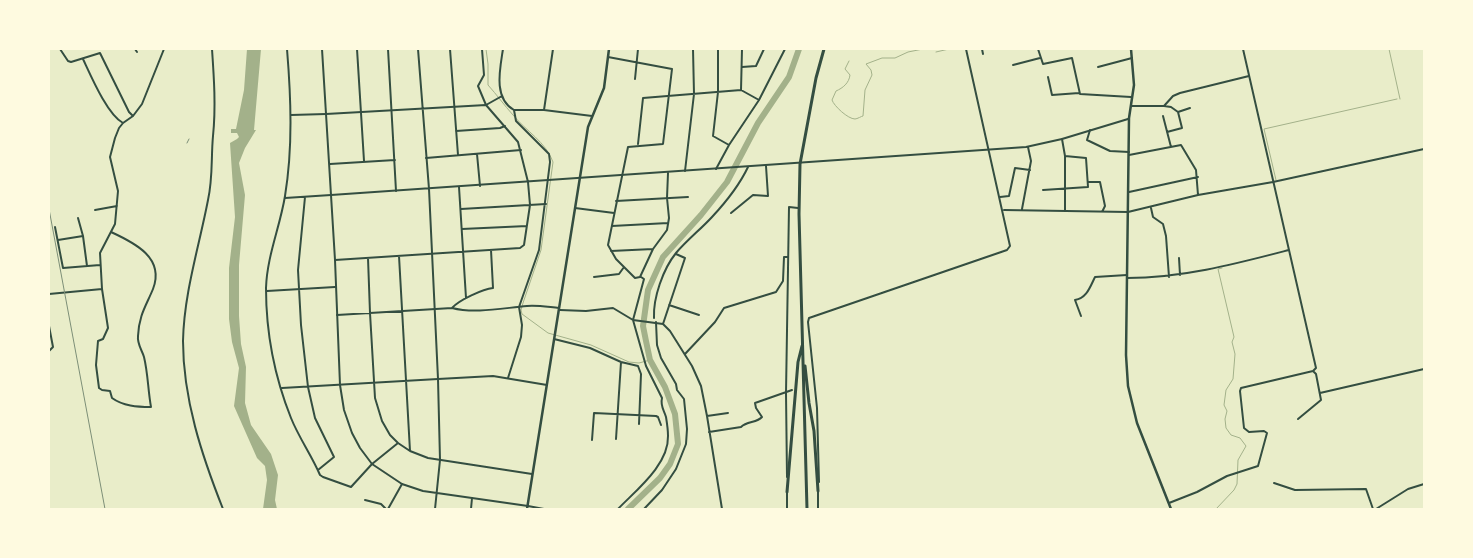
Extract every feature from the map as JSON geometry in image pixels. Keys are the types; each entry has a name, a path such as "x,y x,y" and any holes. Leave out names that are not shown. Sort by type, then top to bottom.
{"highway":[{"path":"807,509 799,208 800,164 816,78 824,49"},
{"path":"803,341 809,403 814,430 818,491"},
{"path":"787,492 798,362 803,341"}],"main road":[{"path":"528,508 579,178 592,116 604,88 609,49"},
{"path":"1131,49 1134,85 1129,118 1126,355 1128,386 1140,430 1171,509"}],"street":[{"path":"60,49 68,61 71,62 100,53 129,112 133,116"},
{"path":"111,232 147,253 156,270 153,289 143,308 138,338 144,357 151,406 138,407 120,404 112,398 110,391 100,388 96,365 98,341 103,338 108,328 102,289 100,254 111,232 115,224 118,191 110,157 114,138 123,123 133,116 142,104 164,49"},
{"path":"212,49 214,88 211,184 190,280 184,314 183,341 187,395 203,453 223,509"},
{"path":"287,49 291,116 285,198 268,262 266,291 274,357 282,388 291,417 304,446 323,477 351,487 372,464 398,443"},
{"path":"322,49 335,260 340,385 344,410 352,433 372,464 402,484 423,491 544,509"},
{"path":"357,49 364,161"},
{"path":"388,49 396,191"},
{"path":"418,49 432,254 438,380 440,460 435,509"},
{"path":"450,49 458,155"},
{"path":"335,260 520,248 524,245 530,205 528,182 518,142 486,106 478,86 484,75 482,49"},
{"path":"503,49 499,73 502,96 511,109 544,110 592,116"},
{"path":"544,110 553,49"},
{"path":"635,79 638,49"},
{"path":"685,171 694,94 693,49"},
{"path":"718,49 718,92 714,136 729,145"},
{"path":"741,90 742,49"},
{"path":"742,67 756,66 764,49"},
{"path":"716,169 758,100 785,49"},
{"path":"818,509 818,424 808,322 810,318 1007,250 1010,246 966,49"},
{"path":"982,49 983,54"},
{"path":"1038,49 1044,64 1072,58 1080,93"},
{"path":"1169,503 1197,492 1227,476 1258,466 1267,434 1264,431 1248,432 1244,428 1241,388 1313,371 1316,368 1243,49"},
{"path":"608,57 672,68 663,144 628,147 608,245 624,268 635,278 640,276 654,249 667,230 669,218 668,172"},
{"path":"1013,65 1040,58"},
{"path":"1098,67 1132,58"},
{"path":"83,59 115,118 123,123"},
{"path":"1164,106 1172,96 1249,76"},
{"path":"1048,77 1052,95 1080,93 1132,97"},
{"path":"638,145 643,98 741,90 758,100"},
{"path":"291,116 455,106 486,106 502,96"},
{"path":"1132,106 1164,106 1178,112 1182,128 1167,132"},
{"path":"1178,112 1190,108"},
{"path":"508,378 522,326 520,307 539,250 550,162 549,154 516,121 514,110"},
{"path":"1163,116 1171,147"},
{"path":"285,198 1028,147 1062,139 1129,118"},
{"path":"456,131 505,126"},
{"path":"1090,130 1087,140 1110,151 1129,154 1181,145 1196,170 1198,195"},
{"path":"1062,139 1065,156 1065,211"},
{"path":"1022,209 1031,161 1028,147"},
{"path":"1003,211 1022,209 1128,212 1198,195 1274,182 1424,149"},
{"path":"426,158 521,150"},
{"path":"477,154 480,186"},
{"path":"1043,190 1088,187 1086,158 1065,156"},
{"path":"329,164 394,160"},
{"path":"730,213 753,195 768,196 766,166"},
{"path":"654,318 655,301 675,254 732,195 747,167"},
{"path":"1000,197 1009,196 1015,168 1030,170"},
{"path":"1128,192 1198,177"},
{"path":"1088,182 1100,182 1104,206 1102,212"},
{"path":"459,187 466,298"},
{"path":"305,196 298,270 300,325 308,386 315,418 334,457 318,470"},
{"path":"616,202 688,197"},
{"path":"460,209 546,204"},
{"path":"95,210 116,206"},
{"path":"788,509 786,393 789,207 799,208"},
{"path":"1150,207 1153,217 1163,224 1166,236 1169,277"},
{"path":"575,208 614,213"},
{"path":"78,218 87,266"},
{"path":"612,226 668,223"},
{"path":"462,229 527,226"},
{"path":"56,227 63,268 100,265"},
{"path":"58,240 82,236"},
{"path":"611,251 654,249"},
{"path":"452,308 456,303 481,290 493,288 491,250"},
{"path":"1081,316 1075,300 1083,298 1095,277 1169,277 1227,266 1289,250"},
{"path":"663,324 685,258 675,254"},
{"path":"399,256 410,451"},
{"path":"685,354 715,322 724,308 776,292 783,281 784,257 789,257"},
{"path":"368,258 375,398 382,421 390,435 398,443 420,455 440,460 533,474"},
{"path":"1179,258 1180,275"},
{"path":"594,277 619,274 624,268"},
{"path":"618,509 646,483 667,447 668,438 666,415 661,403 662,398 646,366 633,320 644,279 640,276"},
{"path":"266,291 335,287"},
{"path":"49,294 102,289"},
{"path":"669,305 699,315"},
{"path":"337,315 452,308 462,311 525,306 586,311 613,308 633,320 663,324 670,331 685,354 701,386 722,509"},
{"path":"644,509 669,481 676,469 686,444 688,429 684,399 677,390 676,384 661,358 654,322"},
{"path":"49,326 53,347 49,351"},
{"path":"554,339 590,348 621,362 638,366 642,374 639,424"},
{"path":"616,439 621,362"},
{"path":"1320,393 1424,369"},
{"path":"1298,419 1321,400 1316,374 1313,371"},
{"path":"282,388 493,376 547,385"},
{"path":"811,384 815,383"},
{"path":"709,432 741,427 744,424 760,420 762,417 755,403 792,390"},
{"path":"592,440 594,413 656,416 661,425"},
{"path":"707,416 728,413"},
{"path":"1274,483 1294,490 1366,489 1375,509 1408,489 1424,484"},
{"path":"366,500 381,504 387,509 402,484"},
{"path":"471,509 472,498"}],"shaded area":[{"path":"247,49 261,49 254,130 256,130 245,148 239,163 245,195 239,265 239,316 241,344 246,367 245,403 251,425 271,454 278,475 275,500 277,509 263,509 267,480 265,466 257,458 234,406 239,368 232,342 229,319 229,268 235,217 230,143 239,137 237,133 231,133 231,129 236,129 244,90"}],"waterway":[{"path":"486,49 488,85 518,121 546,148 553,162 541,250 523,303 522,314 548,333 591,345 629,362 639,363 650,360"},
{"path":"628,509 660,478 670,464 678,444 675,414 665,387 650,360 643,326 648,290 663,257 701,215 727,182 758,123 789,77 799,49"},
{"path":"849,61 845,69 850,75 847,83 836,91 832,100 835,106 842,112 855,119 863,116 865,90 872,75 871,70 866,64 882,58 895,58 908,52 923,49"},
{"path":"936,52 949,49"},
{"path":"1389,49 1400,99"},
{"path":"1276,180 1264,129 1397,99"},
{"path":"1216,509 1234,490 1237,484 1238,460 1246,446 1240,438 1231,435 1226,428 1225,419 1227,411 1224,405 1226,390 1233,379 1235,354 1232,342 1234,337 1218,269 1222,268"}],"railway":[{"path":"187,143 189,139"},
{"path":"49,209 105,509"}]}
